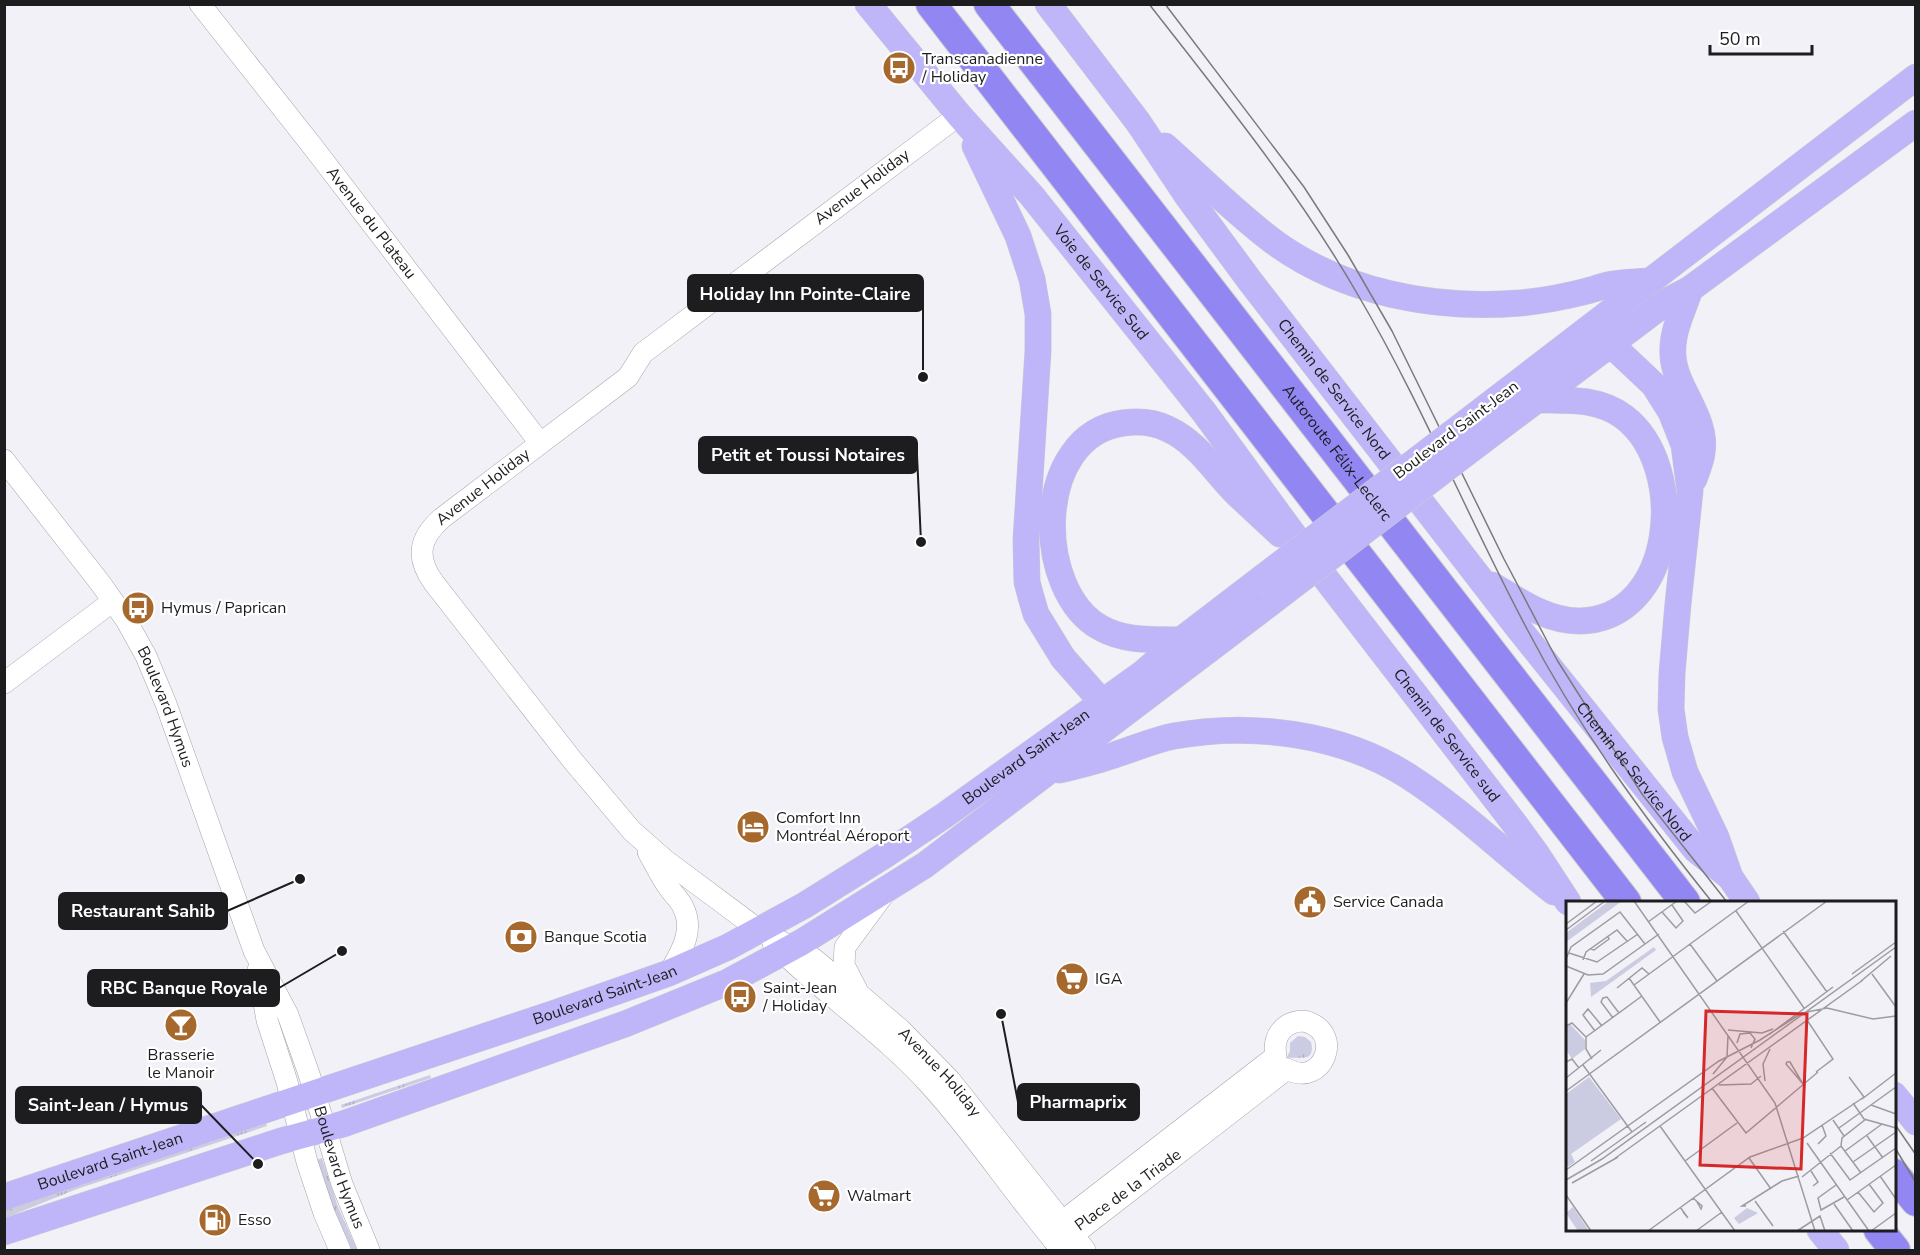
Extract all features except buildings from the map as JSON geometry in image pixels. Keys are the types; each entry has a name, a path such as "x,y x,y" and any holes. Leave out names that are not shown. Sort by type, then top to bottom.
{"highway":[{"path":"931,4 1624,901"},
{"name":"Autoroute Félix-Leclerc","path":"989,4 1683,901"},
{"path":"1896,1176 1916,1201"},
{"path":"1880,1231 1895,1251"}],"main road":[{"name":"Voie de Service Sud","path":"868,4 959,116 1032,196 1254,478 1320,571"},
{"name":"Chemin de Service Nord","path":"1048,4 1138,122 1188,197 1250,280 1479,577 1696,850 1730,877 1747,901"},
{"name":"Boulevard Saint-Jean","path":"4,1232 313,1132 544,1054 649,1015 728,982 787,950 889,889 961,839 1129,711 1261,594 1458,444 1585,332 1916,77"},
{"path":"959,116 1010,216 1036,297 1038,351 1026,540 1027,582 1031,597 1036,614 1052,643 1073,671 1102,702 1129,711"},
{"path":"1138,122 1274,241 1315,266 1382,292 1450,304 1483,305 1542,300 1612,284 1650,281"},
{"name":"Boulevard Saint-Jean","path":"1458,444 1537,400 1669,300 1690,289 1916,123"},
{"path":"1690,289 1677,325 1672,348 1677,378 1693,410 1702,442 1702,452 1690,491 1678,604 1671,709 1677,746 1685,772 1716,837 1730,877"},
{"path":"1585,332 1608,345 1644,374 1663,398 1684,445 1690,491"},
{"path":"1479,577 1527,606 1550,616 1578,621 1606,616 1632,601 1642,590 1657,561 1663,531 1663,502 1657,468 1643,438 1625,418 1602,405 1582,400 1537,400"},
{"path":"1181,640 1132,639 1103,629 1087,618 1067,588 1054,547 1052,522 1055,496 1067,462 1079,445 1096,432 1116,424 1140,422 1160,425 1179,435 1200,453 1236,493 1320,571"},
{"name":"Chemin de Service sud","path":"1320,571 1494,796 1538,856 1567,901"},
{"name":"Boulevard Saint-Jean","path":"4,1197 304,1098 669,973 715,953 759,930 885,855 1045,744 1156,663 1181,640 1261,594"},
{"path":"1046,774 1116,755 1155,741 1191,734 1250,731 1288,734 1326,741 1362,752 1408,776 1566,901"},
{"path":"1896,1097 1916,1122"},
{"path":"1821,1231 1836,1251"}],"street":[{"name":"Avenue du Plateau","path":"200,4 540,443"},
{"name":"Avenue Holiday","path":"959,116 643,353 628,377 434,525 423,543 422,560 434,583 573,761 641,841 787,950 929,1084 1063,1237 1085,1251"},
{"name":"Boulevard Hymus","path":"4,460 113,601 130,627 154,673 254,951 267,1020 304,1098 313,1132 369,1251"},
{"path":"4,683 113,601"},
{"path":"641,841 682,905 686,916 685,943 669,973"},
{"path":"859,994 846,970 845,947 889,889"},
{"name":"Avenue Holiday","path":"787,950 814,959 859,994 915,1044 950,1080 1063,1237"},
{"name":"Place de la Triade","path":"1063,1237 1082,1227 1282,1063"},
{"name":"Boulevard Hymus","path":"313,1132 316,1190 340,1251"}],"green space":[{"path":"1298,1036 1305,1037 1311,1042 1312,1049 1309,1056 1287,1058 1201,1126 1199,1125 1287,1057 1290,1043"},
{"path":"430,1075 431,1078 342,1108 341,1105"},
{"path":"266,1123 267,1126 77,1189 5,1218 4,1210"},
{"path":"322,1158 338,1207 357,1250 352,1250 333,1208 317,1160"}],"tram line":[{"path":"1149,4 1259,146 1335,257 1403,377 1505,587 1568,701 1613,770 1711,901"},
{"path":"1165,4 1304,187 1348,255 1392,331 1504,559 1557,660 1642,794 1726,901"},
{"path":"1896,1126 1916,1155"},
{"path":"1896,1149 1916,1183"}],"place":[{"name":"Transcanadienne / Holiday","path":"899,68"},
{"name":"Holiday Inn Pointe-Claire","path":"923,377"},
{"name":"Petit et Toussi Notaires","path":"921,542"},
{"name":"Hymus / Paprican","path":"138,608"},
{"name":"Comfort Inn Montréal Aéroport","path":"753,827"},
{"name":"Restaurant Sahib","path":"300,879"},
{"name":"Service Canada","path":"1310,902"},
{"name":"Banque Scotia","path":"521,937"},
{"name":"RBC Banque Royale","path":"342,951"},
{"name":"IGA","path":"1072,979"},
{"name":"Saint-Jean / Holiday","path":"740,997"},
{"name":"Pharmaprix","path":"1001,1014"},
{"name":"Brasserie le Manoir","path":"181,1025"},
{"name":"Saint-Jean / Hymus","path":"258,1164"},
{"name":"Walmart","path":"824,1196"},
{"name":"Esso","path":"215,1220"}]}
